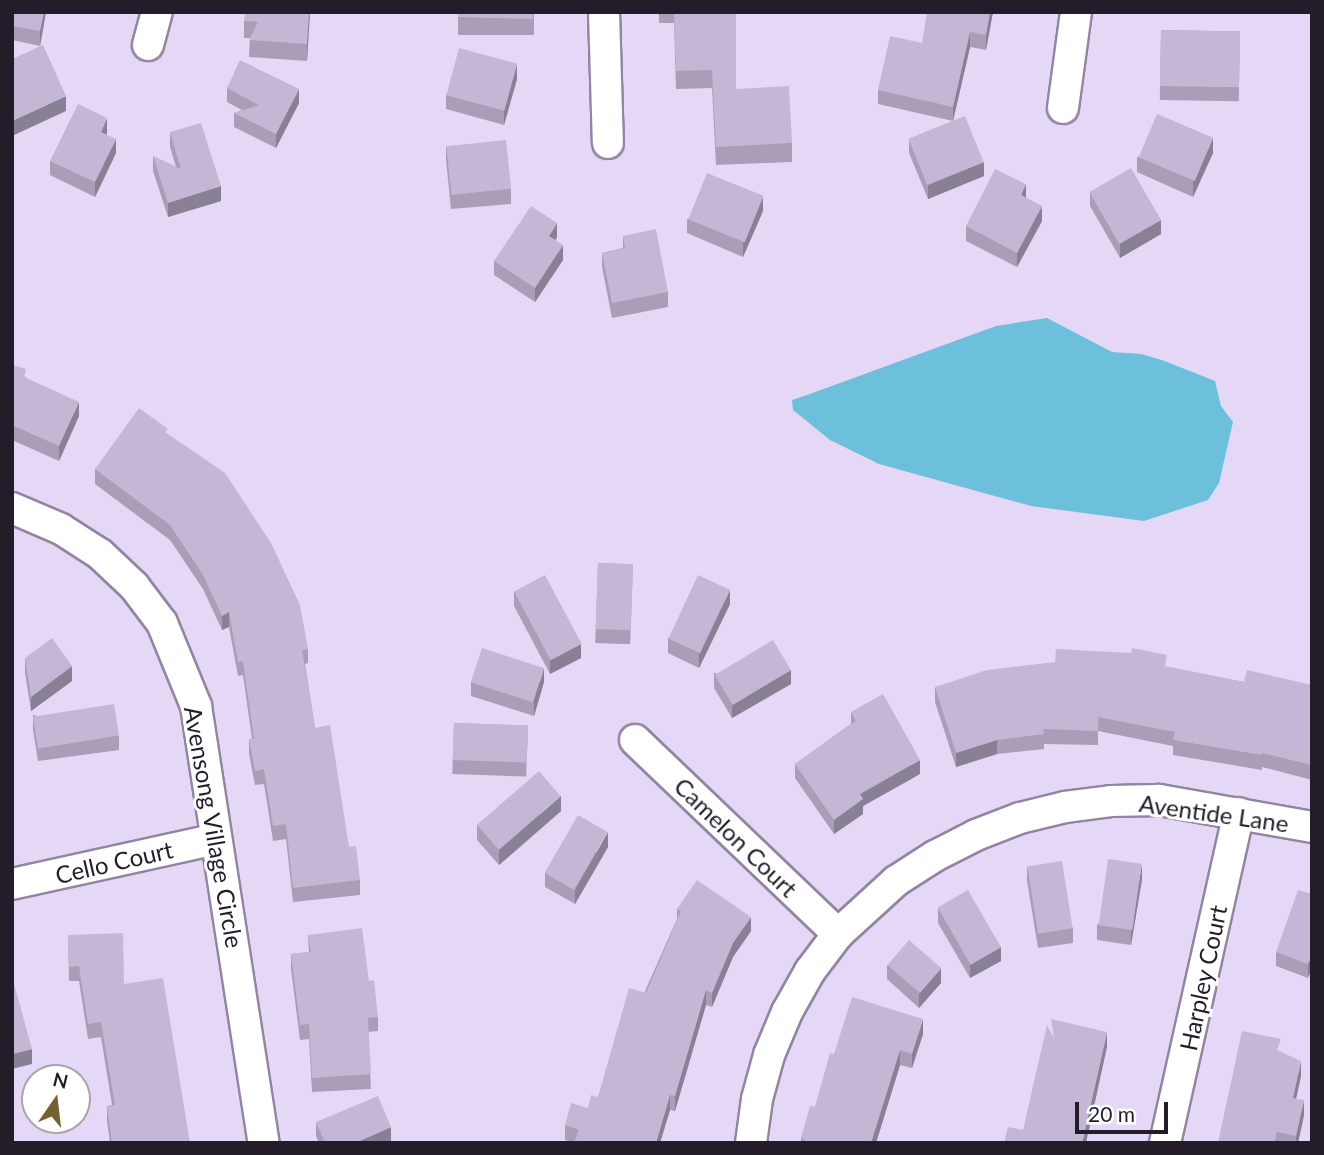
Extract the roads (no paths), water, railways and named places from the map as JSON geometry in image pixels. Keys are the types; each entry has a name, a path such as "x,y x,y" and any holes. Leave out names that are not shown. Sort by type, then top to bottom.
{"street":[{"path":"148,46 157,12"},
{"path":"604,12 608,143"},
{"path":"1063,108 1076,12"},
{"name":"Avensong Village Circle","path":"12,508 61,529 100,554 134,586 162,623 196,706 264,1143"},
{"name":"Camelon Court","path":"635,740 838,934"},
{"name":"Aventide Lane","path":"751,1143 766,1066 787,1012 810,971 838,934 896,881 935,856 976,835 1020,818 1065,807 1123,801 1159,800 1312,827"},
{"name":"Harpley Court","path":"1165,1143 1239,813"},
{"name":"Cello Court","path":"12,884 216,839"}],"water":[{"path":"1047,318 1112,352 1141,354 1215,381 1221,406 1233,422 1219,483 1208,500 1144,521 1031,506 879,464 830,440 793,410 792,400 996,326"}]}
